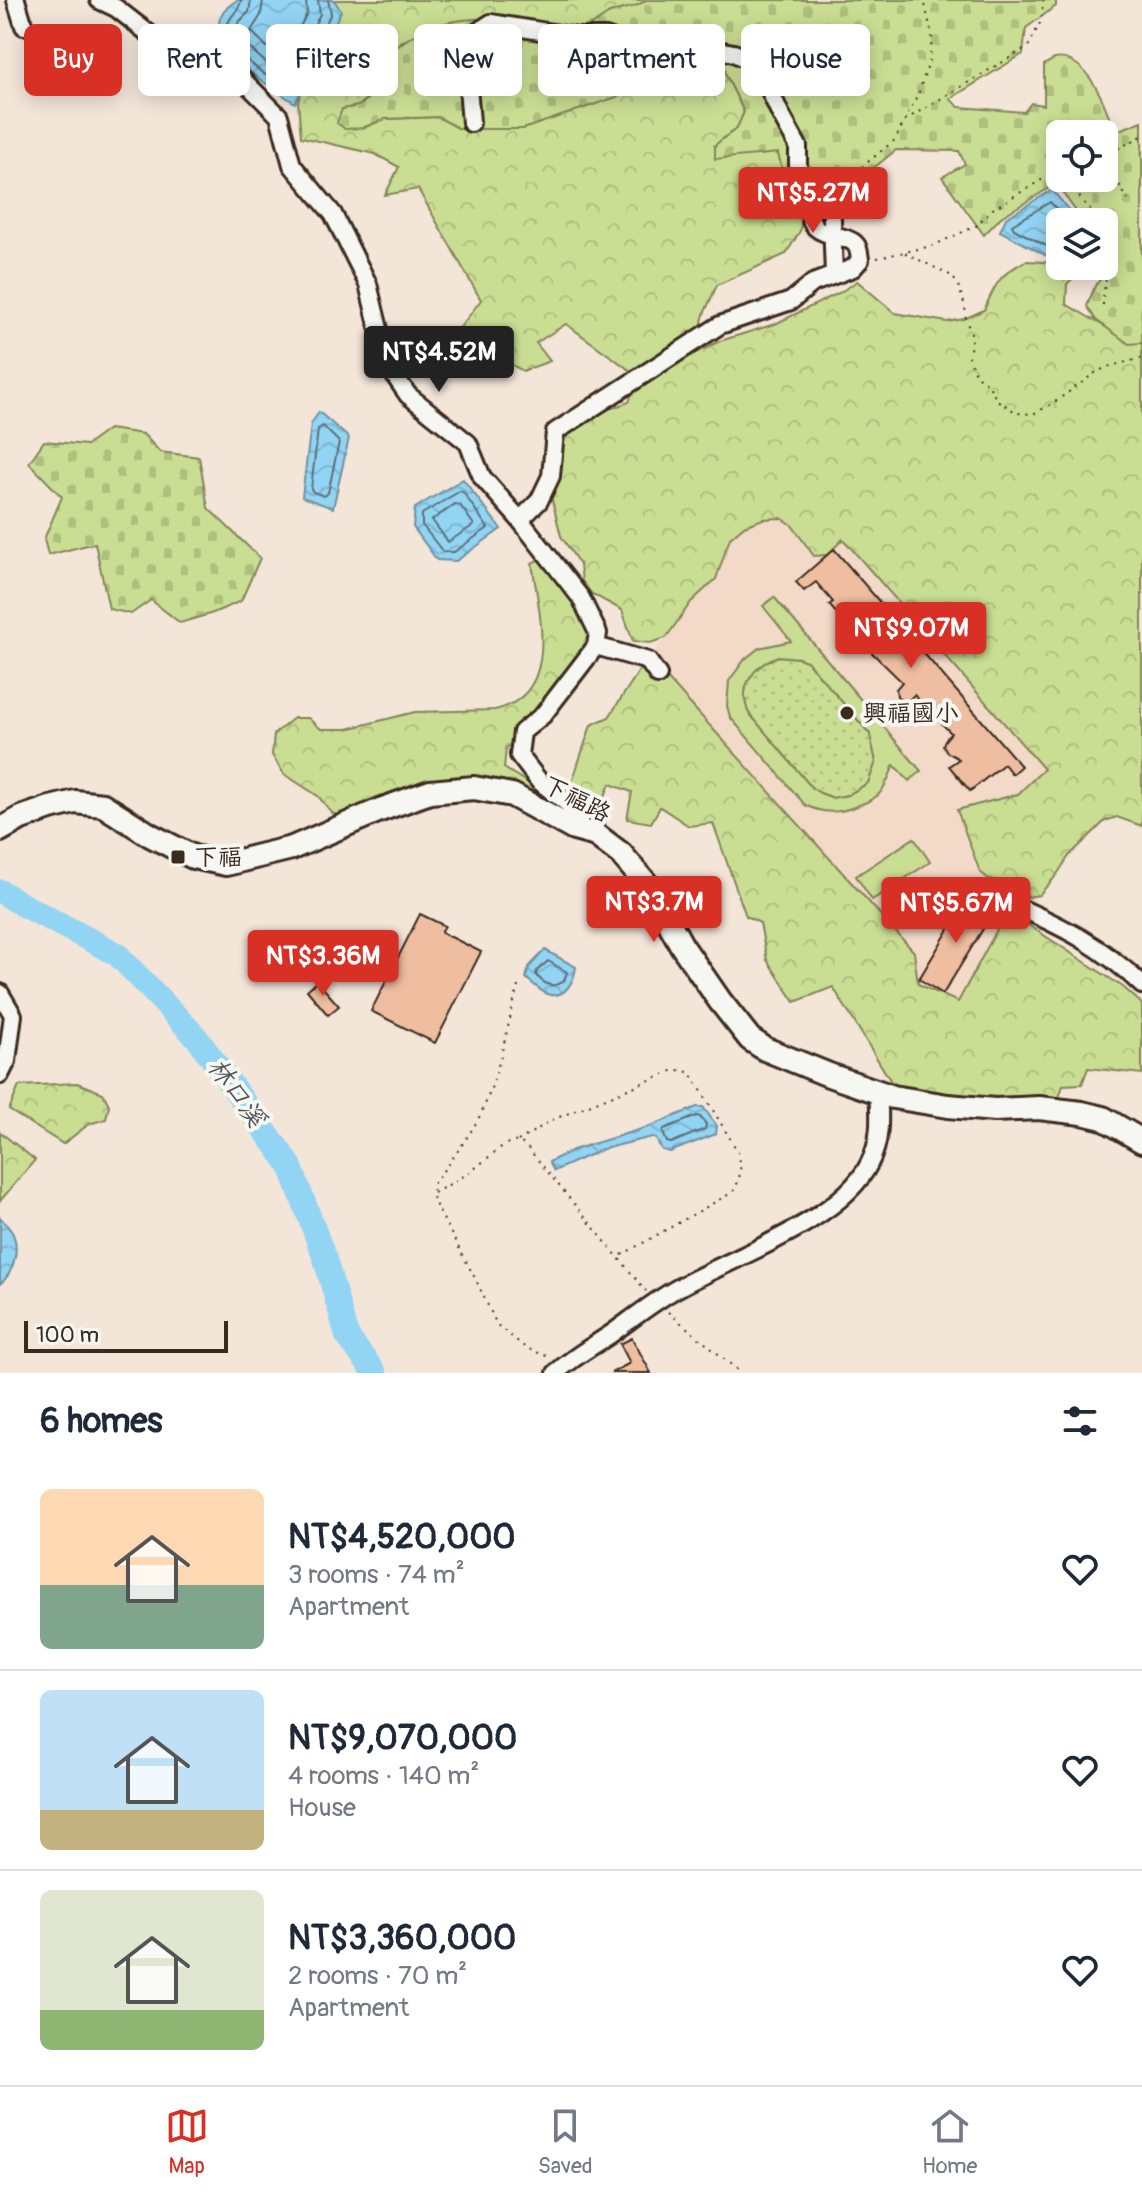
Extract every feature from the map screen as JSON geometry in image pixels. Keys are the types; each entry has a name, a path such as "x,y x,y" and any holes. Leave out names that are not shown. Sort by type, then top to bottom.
{"main road":[{"name":"下福路","path":"0,830 21,818 50,808 75,802 103,805 150,835 193,857 226,864 292,848 430,792 474,788 512,795 574,829 596,835 636,870 650,888 697,970 750,1039 765,1049 878,1093 948,1106 995,1110 1039,1108 1082,1113 1103,1118 1142,1141"}],"street":[{"path":"16,0 24,26"},
{"path":"99,0 116,8 189,60 214,51 279,116 292,165 333,214 368,284 388,366 408,395 468,443 482,477 581,598 598,633 596,646 543,715 522,732 519,755 539,781 582,815 574,829"},
{"path":"471,123 466,62 479,31 491,23 578,37 606,37 651,54 690,45 734,53 758,65 798,146 798,175 811,203 809,213 812,222 825,234 852,241 858,248 860,260 853,268 813,283 791,301 720,325 555,432 551,476 539,501 520,520"},
{"path":"811,203 831,192 834,275"},
{"path":"596,646 648,661 658,675"},
{"path":"1011,904 1061,926 1139,975"},
{"path":"0,993 13,1015 7,1061 0,1075"},
{"path":"559,1370 674,1290 789,1232 853,1187 868,1166 877,1145 880,1115 878,1093"}],"path":[{"path":"831,192 895,140 919,92 930,59 932,35 924,0"},
{"path":"904,121 1028,47 1041,21 1044,0"},
{"path":"1118,149 1142,136"},
{"path":"860,260 885,258 932,246 976,226 991,210 1046,178"},
{"path":"1118,182 1128,200"},
{"path":"1075,192 1089,208"},
{"path":"905,253 952,276 958,285 972,336 969,356 975,375 988,384 997,400 1017,413 1033,414 1095,373 1142,358"},
{"path":"1103,305 1106,280"},
{"path":"518,986 484,1108 432,1185 434,1202 497,1325 526,1348 554,1359 559,1370"},
{"path":"433,1194 469,1173 505,1144 518,1141 552,1120 672,1071 684,1070 692,1075 738,1152 740,1179 733,1192 618,1257"},
{"path":"518,1141 527,1147 656,1303 741,1373"}],"shaded area":[{"name":"興福國小","path":"781,518 791,524 814,556 843,539 1044,769 1096,793 1011,904 958,1002 917,984 914,952 648,657 666,638 691,602 716,579 730,538 744,526 763,519"}],"green space":[{"path":"330,0 646,0 638,7 610,13 595,24 538,24 538,28 522,29 522,24 414,24 414,40 398,44 398,24 322,24"},
{"path":"646,0 1056,0 1056,6 1026,28 1023,54 950,99 959,107 1024,112 1031,103 1044,105 1044,65 1055,59 1066,59 1086,73 1109,120 1046,120 1046,190 1001,217 984,235 942,177 965,164 959,151 896,150 840,195 829,186 817,192 805,184 803,172 783,173 778,153 715,159 715,145 737,128 744,112 726,75 725,24 593,24 608,14"},
{"path":"479,19 545,24 538,24 538,96 619,96 523,129 460,129 438,117 385,119 362,128 345,129 337,123 342,109 360,105 369,96 398,96 398,47 414,36 414,96 522,96 522,24 443,24"},
{"path":"725,70 744,112 737,128 715,145 778,153 783,173 779,197 803,211 800,231 786,254 717,285 699,334 631,371 566,324 536,343 550,361 523,371 495,356 465,364 455,356 455,334 481,300 418,189 385,195 399,167 375,154 301,137 300,96 368,96 360,105 363,128 385,119 438,117 460,129 549,96 725,96"},
{"path":"1142,121 1142,343 1129,344 1096,320 1087,306 1100,280 1118,280 1118,208 1074,208 1062,192 1118,192 1118,131"},
{"path":"1026,261 1046,262 1046,280 1071,280 1067,284 1066,304 1123,337 1142,342 1142,826 1117,817 1105,821 1069,856 1039,895 1028,897 1023,886 989,879 980,872 957,810 1018,794 1044,769 843,539 827,555 814,556 791,524 781,518 763,519 744,526 730,538 716,579 691,602 666,638 650,643 633,641 622,610 592,594 582,581 580,565 561,536 552,500 554,449 562,433 576,421 629,402 635,386 689,356 720,341 775,324 857,281 895,313 947,322 964,319 984,310 999,281"},
{"path":"109,429 143,434 160,452 199,457 208,508 260,558 241,601 180,623 151,600 131,614 109,609 95,543 48,555 44,539 62,497 29,463 44,441 87,445"},
{"path":"547,555 599,628 544,719 506,748 504,768 552,798 550,808 502,787 347,819 332,813 318,796 284,774 272,755 274,734 294,718 308,718 321,729 347,729 415,712 495,710 516,701 530,687 538,670 541,627 532,563"},
{"path":"774,597 921,771 909,781 894,765 879,794 847,809 834,812 805,805 730,717 727,706 729,681 745,659 759,648 791,641 763,606","holes":["778,656 807,661 870,734 876,762 868,783 848,795 833,798 812,788 748,712 745,694 755,671"]},
{"path":"778,656 807,661 870,734 876,762 868,783 848,795 833,798 820,793 812,788 748,712 745,694 750,678 761,665"},
{"path":"648,657 914,952 918,984 958,1002 1007,911 1123,987 1140,1002 1142,1074 1088,1068 1082,1084 1063,1085 1054,1114 898,1093 833,987 795,1002 767,960 760,923 746,916 713,823 689,826 660,807 651,823 627,819 632,792 610,784 604,798 592,805 568,794 591,725 609,717"},
{"path":"914,838 930,862 872,900 856,876"},
{"path":"77,1083 103,1093 109,1105 106,1119 89,1124 63,1144 9,1110 19,1086"},
{"path":"0,1132 35,1160 0,1201"}],"water":[{"path":"237,0 334,0 341,11 334,24 266,24 266,84 250,72 250,24 219,24 227,7"},
{"path":"284,96 298,96 295,103"},
{"path":"1049,192 1054,192 1067,208 1046,208 1046,256 1000,231 1006,218"},
{"path":"319,412 349,438 333,508 302,497 311,424"},
{"path":"463,479 501,529 456,561 437,560 413,527 415,508"},
{"path":"545,950 576,967 571,983 559,994 547,994 526,978 529,967"},
{"path":"703,1107 717,1126 716,1134 670,1152 662,1150 652,1137 603,1149 554,1171 549,1162 573,1150 648,1127"},
{"path":"0,1217 13,1234 16,1247 12,1268 0,1284"}],"building":[{"path":"834,549 1021,766 1012,774 1004,764 970,791 949,766 959,759 947,752 943,745 951,733 914,695 905,704 897,696 896,689 902,682 863,644 854,648 847,645 845,640 849,627 829,605 833,602 816,582 804,591 796,582"},
{"path":"969,896 994,911 943,994 919,979"},
{"path":"420,914 445,926 441,932 481,952 435,1043 371,1011"},
{"path":"317,981 339,1006 328,1015 307,990"},
{"path":"632,1338 651,1373 611,1373 630,1363 620,1344"}],"waterway":[{"name":"林口溪","path":"0,891 117,954 197,1038 290,1165 325,1259 347,1336 375,1373"}],"place":[{"name":"興福國小","path":"847,713"},
{"name":"下福","path":"178,857"}]}
